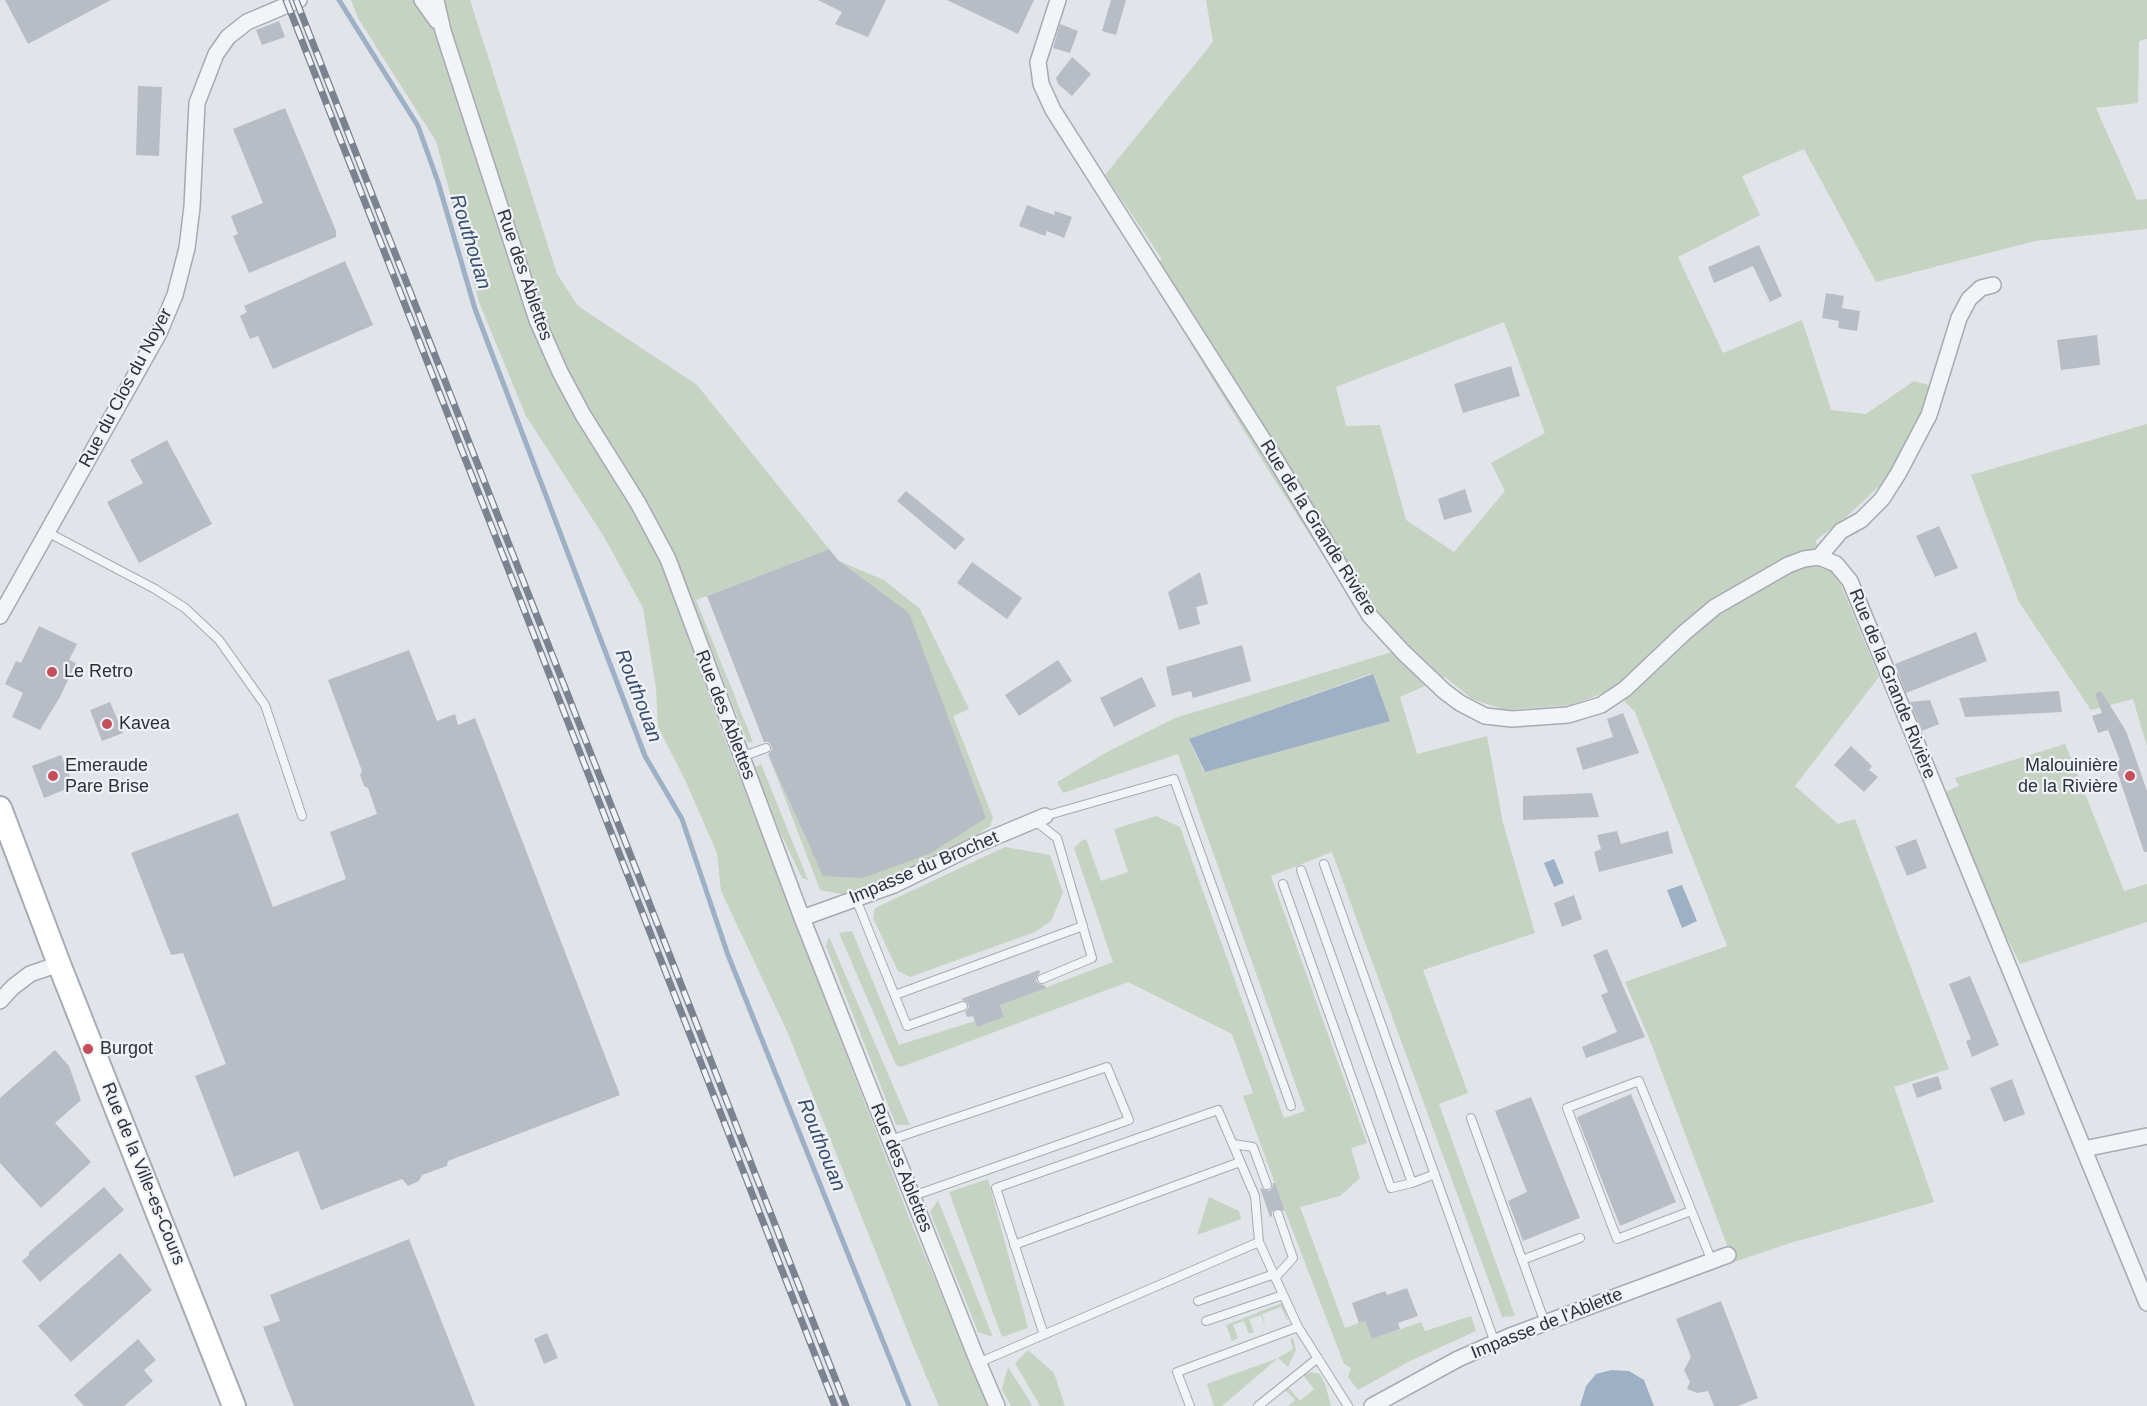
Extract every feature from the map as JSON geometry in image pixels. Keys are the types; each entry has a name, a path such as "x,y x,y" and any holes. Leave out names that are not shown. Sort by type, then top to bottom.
{"street":[{"name":"Rue des Ablettes","path":"422,0 443,31"},
{"name":"Rue des Ablettes","path":"436,0 443,31 537,320 578,407 638,503 668,560 802,918 997,1406"},
{"name":"Rue de la Grande Rivière","path":"1058,0 1038,62 1041,84 1053,110 1276,460 1370,616 1403,652 1460,704 1485,716 1512,719 1568,715 1601,705 1625,689 1684,633 1716,607 1788,565 1804,559 1820,557 1836,564 1850,581 2147,1303"},
{"name":"Rue du Clos du Noyer","path":"0,616 159,333 175,295 187,248 192,207 197,103 216,54 228,37 247,22 294,2"},
{"path":"1820,557 1841,531 1861,520 1882,499 1898,474 1929,415 1959,318 1969,299 1981,288 1993,285"},
{"name":"Rue de la Ville-es-Cours","path":"0,808 59,964 234,1406"},
{"name":"Impasse du Brochet","path":"802,918 894,885 978,844 1040,818"},
{"path":"0,1001 30,974 59,964"},
{"path":"2084,1149 2147,1136"},
{"name":"Impasse de l'Ablette","path":"1372,1406 1458,1359 1495,1343 1728,1254"}],"lane":[{"path":"47,532 185,608 219,640 265,705 302,816"},
{"path":"741,757 765,748"},
{"path":"1042,980 1092,958 1057,838 1040,818 1174,779 1291,1106"},
{"path":"1324,864 1495,1343"},
{"path":"1301,870 1412,1183"},
{"path":"1283,884 1391,1188 1435,1174"},
{"path":"856,899 907,1026 963,1006"},
{"path":"895,995 1083,926"},
{"path":"890,1140 1107,1067 1129,1120 913,1196"},
{"path":"1691,1211 1617,1239 1567,1108 1639,1081 1711,1259"},
{"path":"1044,1335 996,1188 1218,1110 1255,1196 1259,1242 1298,1327 1348,1406"},
{"path":"1471,1118 1545,1323"},
{"path":"1233,1144 1253,1148 1267,1185"},
{"path":"1014,1245 1240,1162"},
{"path":"1198,1301 1275,1276 1293,1258 1278,1214"},
{"path":"1522,1260 1580,1238"},
{"path":"978,1363 1259,1242"},
{"path":"1206,1321 1283,1295"},
{"path":"1190,1406 1177,1372 1298,1327"},
{"path":"1258,1406 1318,1358"}],"green space":[{"path":"351,0 470,0 557,274 578,306 697,385 829,549 696,600 753,742 748,743 692,601 676,606 722,732 910,1220 988,1406 939,1406 787,1031 721,891 717,853 686,782 658,727 656,688 643,608 603,535 526,416 479,302 436,141 358,18"},
{"path":"1206,0 2147,0 2147,39 2139,41 2138,103 2096,108 2137,200 2147,199 2147,229 2035,241 1876,282 1804,149 1742,176 1760,215 1678,257 1723,353 1802,320 1831,410 1866,414 1914,381 1943,389 1887,479 1845,518 1815,541 1840,583 1879,677 1795,786 1838,824 1855,819 1949,1069 1894,1087 1934,1202 1787,1244 1731,1263 1727,1245 1651,1043 1625,982 1727,946 1635,712 1613,689 1572,705 1505,710 1472,699 1445,677 1400,697 1417,754 1487,736 1503,823 1535,933 1423,970 1468,1093 1439,1104 1515,1316 1502,1317 1332,852 1271,876 1367,1143 1351,1148 1360,1178 1340,1196 1300,1207 1345,1328 1365,1321 1372,1339 1421,1322 1425,1331 1471,1316 1476,1331 1410,1361 1358,1390 1348,1377 1351,1368 1344,1364 1243,1096 1253,1093 1232,1034 1128,982 901,1067 896,1065 839,933 852,931 899,1045 975,1021 977,1027 1004,1017 1000,1005 1113,962 1074,848 1086,839 1101,881 1128,872 1114,829 1156,816 1180,827 1284,1118 1305,1111 1178,754 1063,793 1057,782 1109,751 1175,718 1392,652 1342,585 1146,271 1162,259 1105,175 1213,42","holes":["1504,322 1545,433 1491,463 1505,491 1454,552 1406,520 1380,425 1346,426 1336,387","1370,674 1373,674 1204,772 1189,740"]},
{"path":"2147,424 2147,746 2133,699 2091,710 2019,602 1971,475"},
{"path":"839,561 884,580 920,609 969,709 953,716 993,818 990,826 949,854 846,895 820,890 770,759 811,850 832,859"},
{"path":"2065,744 2124,891 2147,884 2147,922 2020,964 1980,883 1943,793 1959,786 1955,778"},
{"path":"761,764 808,880 802,878 779,830 755,767"},
{"path":"1005,847 1050,855 1063,893 1051,921 1035,932 910,977 898,971 873,918 875,908"},
{"path":"829,937 910,1125 896,1125 826,946"},
{"path":"988,1179 1028,1328 1002,1337 949,1192"},
{"path":"1209,1197 1239,1211 1241,1219 1197,1235"},
{"path":"938,1200 993,1337 978,1332 930,1212"},
{"path":"1282,1303 1288,1320 1281,1307 1262,1314 1266,1328 1261,1315 1249,1319 1254,1332 1249,1334 1244,1321 1233,1325 1238,1338 1232,1341 1226,1325"},
{"path":"1293,1338 1296,1350 1288,1367 1278,1358 1293,1349 1290,1339"},
{"path":"1028,1350 1054,1373 1065,1406 1040,1406 1015,1363"},
{"path":"1278,1358 1222,1406 1214,1406 1207,1384"},
{"path":"1008,1367 1032,1406 1011,1406 1002,1389"},
{"path":"1311,1372 1320,1374 1331,1406 1288,1406 1295,1400 1285,1390 1289,1388 1300,1401 1314,1389 1303,1375"}],"water":[{"path":"1373,674 1390,721 1205,772 1189,739"},
{"path":"1554,859 1564,883 1554,887 1544,863"},
{"path":"1682,885 1697,921 1682,928 1667,890"},
{"path":"1611,1370 1629,1371 1644,1380 1654,1406 1580,1406 1586,1386 1596,1374"}],"building":[{"path":"5,0 111,0 28,44"},
{"path":"818,0 886,0 868,37 835,24 842,12"},
{"path":"947,0 1034,0 1018,34"},
{"path":"1111,0 1126,0 1116,35 1102,31"},
{"path":"279,21 285,37 262,45 256,30"},
{"path":"1060,24 1078,31 1070,53 1053,48"},
{"path":"1072,57 1091,74 1072,96 1058,84 1056,78"},
{"path":"138,86 162,87 159,156 136,155"},
{"path":"285,108 336,231 336,237 249,273 233,236 238,234 231,216 263,203 233,129"},
{"path":"1027,205 1054,215 1055,211 1072,217 1064,238 1047,231 1045,236 1019,226"},
{"path":"1759,245 1782,296 1770,302 1753,266 1714,283 1708,267"},
{"path":"345,261 373,325 273,369 258,336 250,339 240,316 247,312 244,306"},
{"path":"1826,293 1844,296 1842,308 1860,311 1857,331 1838,328 1839,321 1822,318"},
{"path":"2097,335 2100,365 2061,370 2057,340"},
{"path":"1511,366 1520,396 1463,413 1454,384"},
{"path":"167,440 212,524 139,563 107,502 143,483 130,460"},
{"path":"1465,489 1472,512 1444,520 1438,499"},
{"path":"906,491 965,539 955,550 897,501"},
{"path":"1939,526 1958,568 1935,577 1916,536"},
{"path":"829,549 839,561 909,613 986,818 929,854 863,878 823,876 770,759 768,754 772,750 771,745 764,742 707,596"},
{"path":"972,562 1022,598 1007,619 957,583"},
{"path":"1200,572 1208,604 1196,607 1200,624 1179,630 1168,592"},
{"name":"Le Retro","path":"39,626 77,644 69,660 76,663 60,697 40,730 12,717 23,693 5,684 16,661 21,663"},
{"path":"1976,632 1987,661 1906,693 1895,664"},
{"path":"1242,645 1251,681 1193,698 1191,691 1172,696 1166,667"},
{"path":"409,650 437,721 455,714 458,725 475,718 620,1095 448,1161 447,1166 422,1175 419,1181 408,1186 402,1179 321,1210 298,1151 234,1177 195,1076 226,1064 183,953 171,955 131,853 238,813 273,907 346,879 330,832 377,814 368,788 364,786 360,775 362,771 328,680"},
{"path":"1058,660 1072,681 1019,716 1005,695"},
{"path":"1142,677 1156,706 1114,727 1100,698"},
{"path":"2059,691 2062,712 1965,717 1959,698"},
{"path":"2101,691 2126,731 2147,791 2147,852 2144,852 2114,762 2120,760 2108,730 2098,733 2092,716 2102,713 2095,694"},
{"path":"1930,700 1939,724 1922,731 1910,702"},
{"name":"Kavea","path":"110,702 123,733 102,741 90,710"},
{"path":"1623,713 1639,753 1583,770 1576,748 1613,737 1607,719"},
{"path":"1851,746 1872,766 1869,770 1878,777 1864,792 1834,765"},
{"name":"Emeraude Pare Brise","path":"61,755 74,786 44,798 32,766"},
{"path":"1592,793 1599,817 1523,820 1523,796"},
{"path":"1617,831 1621,844 1668,831 1673,853 1599,872 1594,852 1601,849 1597,835"},
{"path":"1916,839 1927,868 1907,876 1895,847"},
{"path":"1574,895 1582,919 1562,927 1554,903"},
{"path":"1607,949 1645,1037 1586,1058 1582,1047 1617,1032 1601,995 1608,992 1593,955"},
{"path":"1039,970 1036,981 1046,988 1000,1005 1004,1017 977,1027 973,1016 967,1017 965,1012 969,1008 968,1003 961,999"},
{"path":"1970,976 1999,1045 1972,1057 1966,1041 1971,1039 1949,984"},
{"path":"55,1050 69,1066 81,1100 55,1123 91,1162 41,1208 0,1163 0,1098"},
{"path":"1938,1076 1942,1089 1917,1098 1912,1084"},
{"path":"2012,1079 2025,1114 2004,1122 1990,1088"},
{"path":"1631,1094 1676,1202 1620,1226 1577,1117"},
{"path":"1531,1097 1580,1218 1523,1241 1508,1201 1527,1192 1495,1111"},
{"path":"1275,1183 1285,1211 1276,1209 1270,1217 1260,1188 1269,1191"},
{"path":"104,1187 124,1210 40,1282 22,1261 29,1255 29,1252"},
{"path":"409,1239 475,1406 294,1406 263,1327 280,1321 270,1295"},
{"path":"120,1253 152,1290 71,1362 38,1326"},
{"path":"1407,1288 1418,1316 1398,1323 1400,1329 1372,1339 1365,1321 1359,1323 1352,1303 1385,1291 1387,1295"},
{"path":"1721,1301 1758,1398 1738,1406 1714,1406 1708,1391 1697,1393 1687,1389 1690,1382 1684,1370 1691,1357 1676,1319"},
{"path":"547,1333 558,1358 544,1364 534,1339"},
{"path":"138,1339 156,1360 144,1370 153,1381 124,1406 84,1406 74,1395"}],"waterway":[{"name":"Routhouan","path":"339,0 418,126 438,182 475,309 645,756 682,819 728,955 909,1406"}],"railway":[{"path":"286,0 835,1406"},
{"path":"296,0 846,1406"}],"place":[{"name":"Le Retro","path":"52,672"},
{"name":"Kavea","path":"107,724"},
{"name":"Emeraude Pare Brise","path":"53,776"},
{"name":"Malouinière de la Rivière","path":"2130,776"},
{"name":"Burgot","path":"88,1049"}]}
